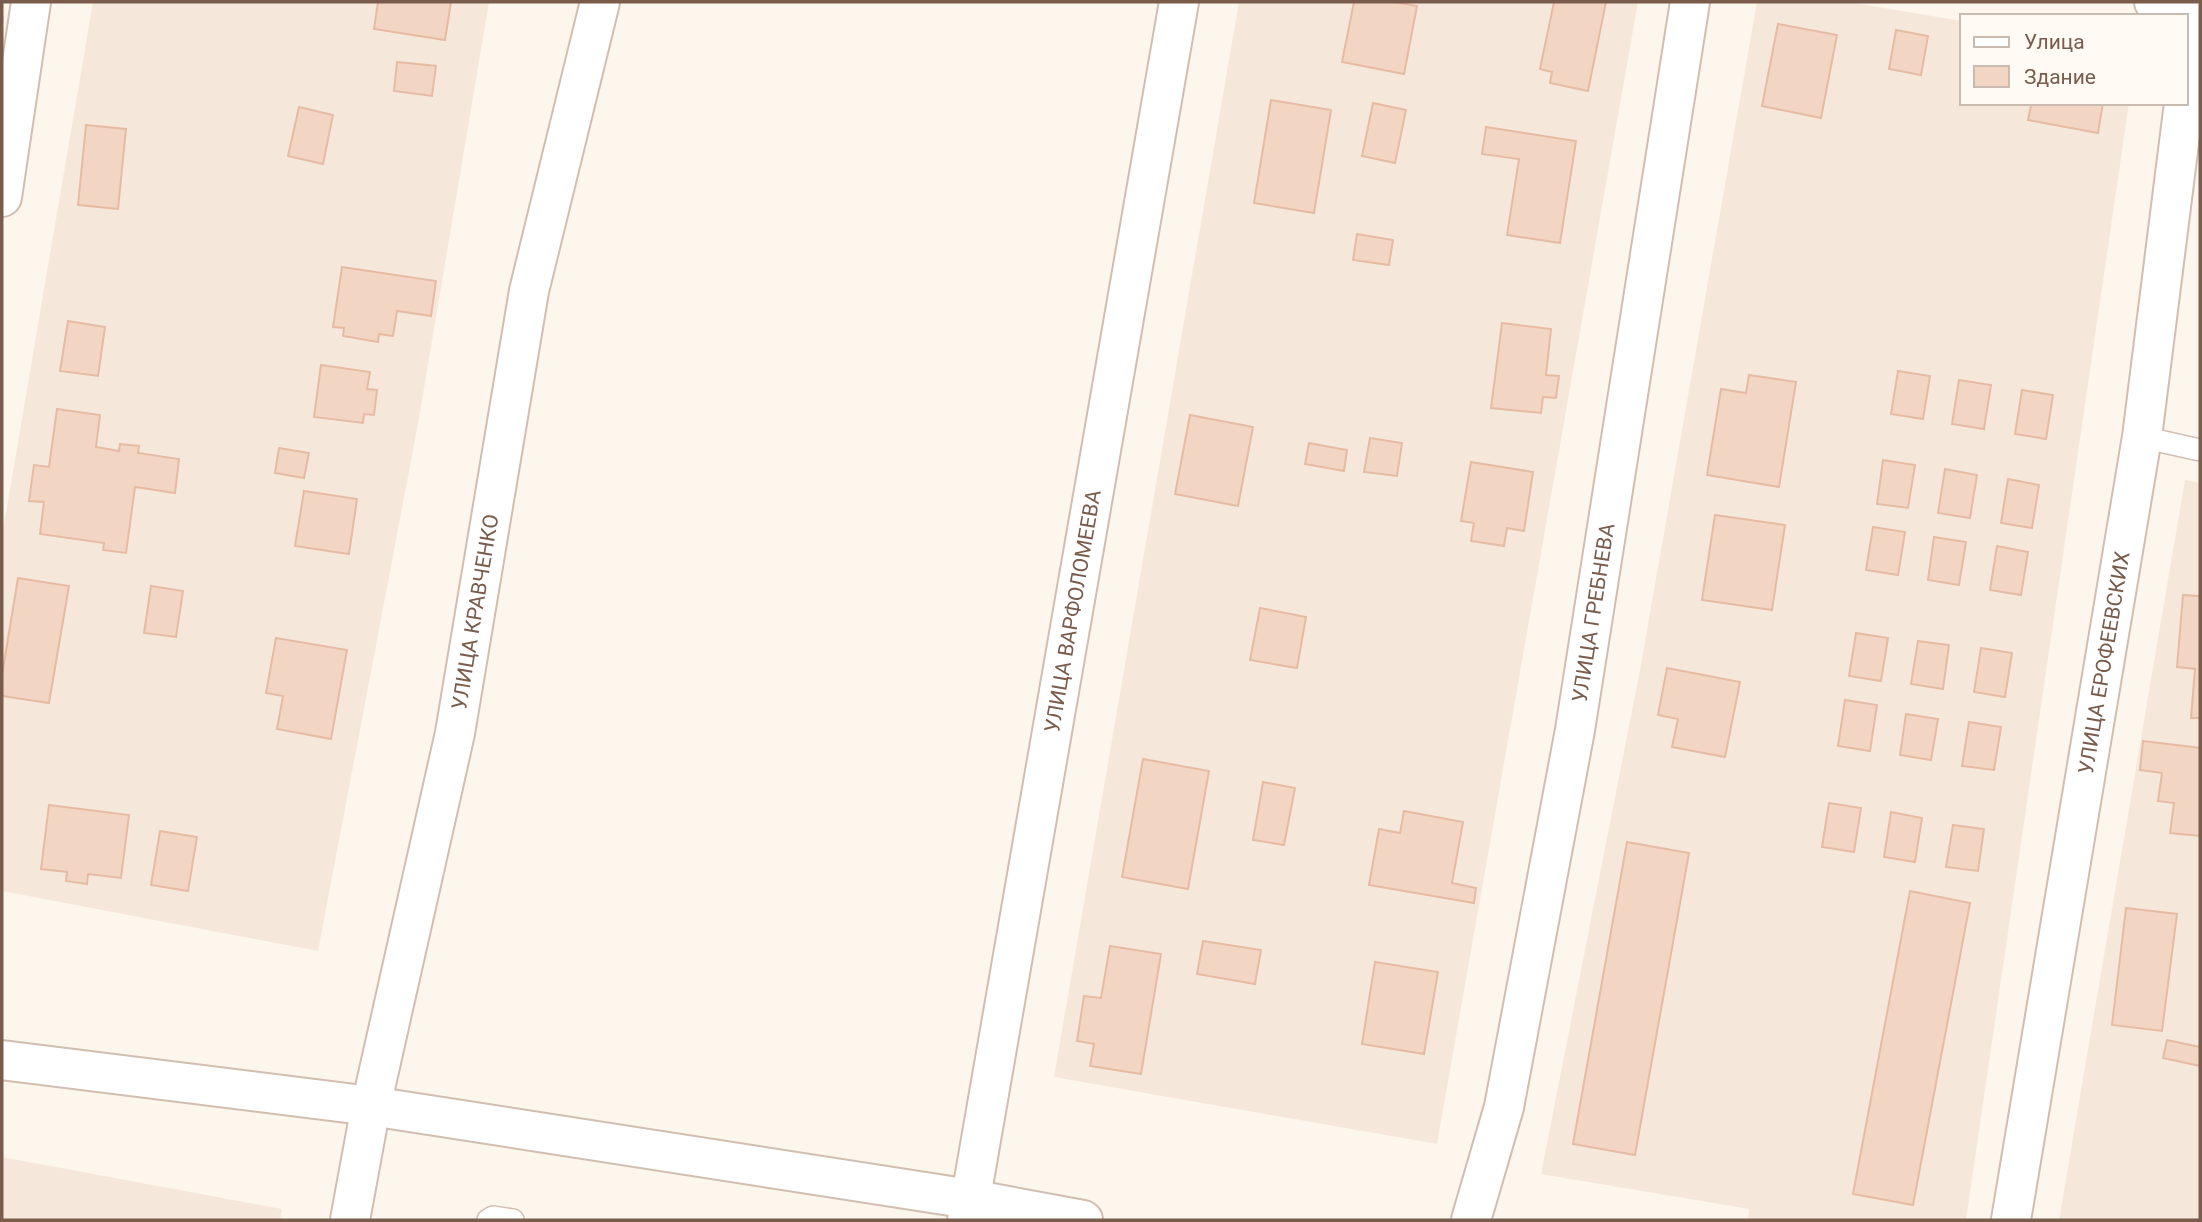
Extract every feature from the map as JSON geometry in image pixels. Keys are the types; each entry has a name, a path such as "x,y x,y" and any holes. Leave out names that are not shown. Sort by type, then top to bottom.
{"street":[{"path":"2,197 32,2"},
{"name":"УЛИЦА КРАВЧЕНКО","path":"351,1220 371,1106 454,733 529,291 600,2"},
{"name":"УЛИЦА ВАРФОЛОМЕЕВА","path":"968,1210 1179,2"},
{"name":"УЛИЦА ГРЕБНЕВА","path":"1471,1220 1504,1107 1575,730 1690,2"},
{"path":"2154,2 2196,9 2188,71"},
{"name":"УЛИЦА ЕРОФЕЕВСКИХ","path":"2011,1220 2142,437 2184,105"},
{"path":"2,1060 371,1106 968,1210 1083,1220"}],"lane":[{"path":"2142,437 2200,450"},
{"path":"488,1220 493,1217 513,1220"}],"shaded area":[{"path":"93,2 489,2 418,424 318,951 2,891 2,536"},
{"path":"1239,2 1638,2 1437,1144 1054,1077"},
{"path":"1757,2 1848,2 1960,21 1960,105 2129,105 1966,1220 1748,1220 1749,1209 1541,1174 1640,670"},
{"path":"2185,480 2200,483 2200,1220 2059,1220"},
{"path":"2,1157 282,1209 280,1220 2,1220"}],"building":[{"path":"378,2 451,2 445,40 374,29"},
{"path":"1354,2 1396,2 1417,6 1404,74 1342,62"},
{"path":"1554,2 1606,2 1588,91 1550,83 1552,72 1540,69"},
{"path":"1778,24 1837,35 1821,118 1762,106"},
{"path":"1896,30 1928,36 1921,75 1889,69"},
{"path":"397,62 436,66 432,96 394,91"},
{"path":"1271,100 1331,110 1314,213 1254,203"},
{"path":"1373,103 1406,110 1395,163 1362,156"},
{"path":"2031,105 2103,105 2098,133 2028,120"},
{"path":"299,107 333,115 323,164 288,156"},
{"path":"86,125 126,129 118,209 78,205"},
{"path":"1486,127 1576,141 1560,243 1507,235 1519,159 1482,154"},
{"path":"1357,234 1393,240 1389,265 1353,260"},
{"path":"342,267 436,281 431,316 397,311 393,336 379,334 378,342 343,336 344,328 333,327"},
{"path":"68,321 105,327 98,376 60,371"},
{"path":"1502,323 1551,329 1546,375 1559,376 1556,398 1543,397 1541,413 1491,408"},
{"path":"321,365 370,372 367,389 377,390 374,415 364,414 363,423 314,417"},
{"path":"1898,371 1930,376 1923,419 1891,414"},
{"path":"1749,375 1796,382 1779,487 1707,475 1721,389 1746,393"},
{"path":"1959,380 1991,385 1984,429 1952,424"},
{"path":"2022,390 2053,395 2046,439 2015,434"},
{"path":"57,409 100,415 96,447 119,451 120,444 139,446 138,453 179,459 175,493 135,487 126,553 103,550 104,543 40,534 44,502 29,501 34,465 49,467"},
{"path":"1190,415 1253,427 1238,506 1175,494"},
{"path":"1370,438 1402,443 1397,476 1364,472"},
{"path":"1309,443 1347,450 1344,471 1305,464"},
{"path":"279,448 309,453 304,478 275,473"},
{"path":"1883,460 1915,465 1908,508 1877,504"},
{"path":"1471,462 1533,472 1524,531 1507,528 1504,546 1471,541 1474,523 1461,521"},
{"path":"1945,469 1977,475 1970,518 1938,513"},
{"path":"2008,479 2039,485 2032,528 2001,523"},
{"path":"304,491 357,499 349,554 295,546"},
{"path":"1715,515 1785,525 1772,610 1702,600"},
{"path":"1873,527 1905,532 1898,575 1866,570"},
{"path":"1934,537 1966,542 1959,585 1928,580"},
{"path":"1997,546 2028,552 2021,595 1990,590"},
{"path":"18,578 69,586 49,703 2,696 2,675"},
{"path":"151,586 183,591 176,637 144,633"},
{"path":"2183,595 2200,596 2200,718 2191,718 2195,669 2177,667"},
{"path":"1260,608 1306,617 1297,668 1250,660"},
{"path":"1856,633 1888,638 1881,681 1849,676"},
{"path":"276,638 347,650 331,739 277,729 283,696 266,693"},
{"path":"1918,641 1949,645 1943,689 1911,684"},
{"path":"1981,648 2012,653 2005,697 1974,692"},
{"path":"1667,668 1740,682 1725,757 1672,747 1678,719 1658,715"},
{"path":"1845,700 1877,705 1870,751 1838,746"},
{"path":"1906,714 1938,719 1931,760 1900,755"},
{"path":"1969,722 2001,727 1994,770 1962,766"},
{"path":"2143,741 2200,748 2200,836 2170,833 2174,803 2158,801 2162,773 2140,770"},
{"path":"1143,759 1209,771 1188,889 1122,877"},
{"path":"1263,782 1295,788 1284,845 1253,840"},
{"path":"1829,803 1861,808 1854,852 1822,847"},
{"path":"49,805 129,815 121,878 88,874 87,884 66,881 67,872 41,869"},
{"path":"1404,811 1463,822 1452,883 1476,888 1474,903 1369,885 1379,829 1400,833"},
{"path":"1891,812 1922,818 1915,862 1884,857"},
{"path":"1953,825 1984,829 1978,871 1946,867"},
{"path":"160,831 197,837 188,891 151,885"},
{"path":"1627,842 1689,853 1635,1155 1573,1144"},
{"path":"1910,891 1970,903 1913,1205 1853,1194"},
{"path":"2126,908 2177,914 2162,1031 2112,1025"},
{"path":"1203,941 1261,950 1255,984 1197,974"},
{"path":"1110,946 1161,954 1141,1074 1090,1066 1094,1044 1077,1041 1084,996 1101,998"},
{"path":"1375,962 1438,972 1424,1054 1362,1044"},
{"path":"2167,1040 2200,1047 2200,1066 2163,1058"}]}
